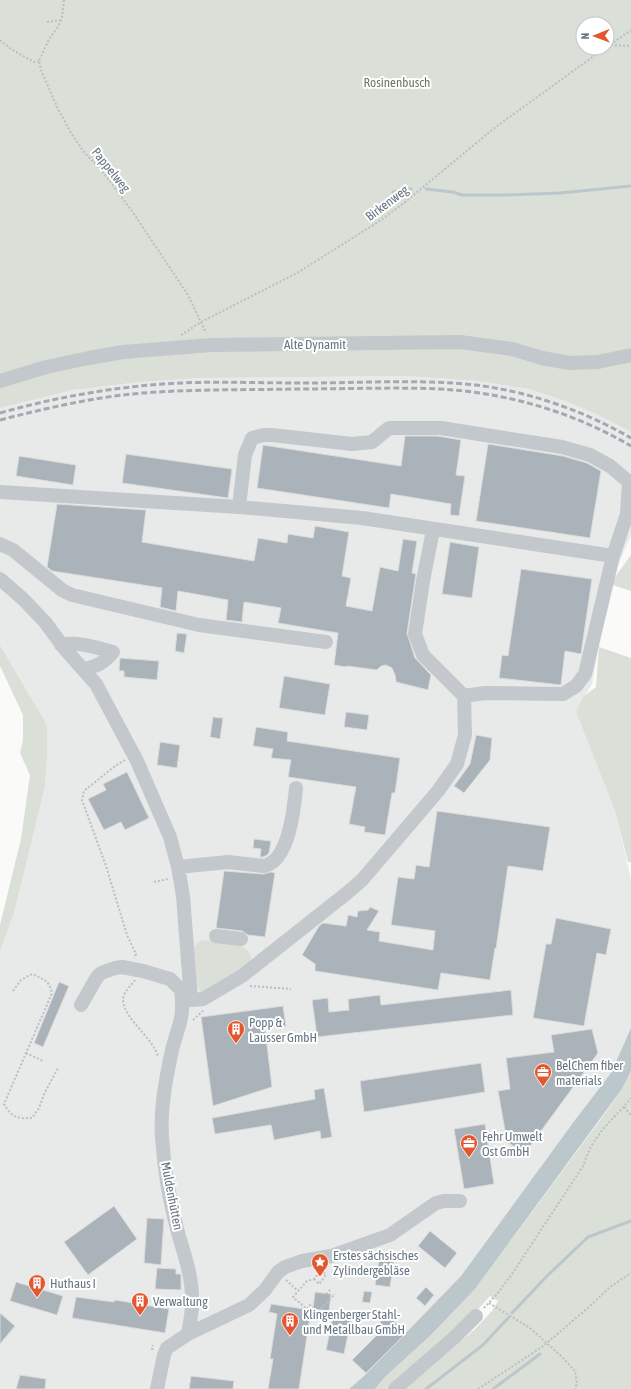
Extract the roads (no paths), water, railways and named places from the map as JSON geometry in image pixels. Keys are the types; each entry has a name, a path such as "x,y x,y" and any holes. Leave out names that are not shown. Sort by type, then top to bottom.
{"street":[{"name":"Alte Dynamit","path":"0,381 46,368 123,352 211,345 460,342 512,349 542,358 569,363 598,362 631,355"},
{"path":"239,507 245,455 252,438 264,435 352,444 372,442 389,428 441,428 562,447 590,455 610,466 628,482 627,514 613,556 585,674 576,686 563,694 485,693 464,696"},
{"path":"0,492 239,507 362,518 433,530 613,556"},
{"path":"81,1005 97,977 101,973 115,968 122,967 143,971 170,980 186,995 203,999 242,976 347,894 362,880 438,791 457,764 465,735 464,696 423,655 415,634 433,530"},
{"path":"0,544 13,550 62,590 72,595 199,625 326,642"},
{"name":"Muldenhütten","path":"0,579 23,599 45,622 61,645 96,684 137,761 170,837 178,867 185,919 186,995 168,1074 164,1101 162,1137 165,1171 173,1215 191,1280 192,1298 188,1334"},
{"path":"61,645 77,644 113,652 105,662 83,669"},
{"path":"178,867 228,862 264,866 269,865 275,860 283,849 294,804 296,788"},
{"path":"216,936 241,939"},
{"path":"134,958 143,971"},
{"path":"157,1389 164,1355 167,1348 188,1334 249,1305 265,1290 278,1272 285,1267 302,1261 331,1256 390,1235 436,1203 444,1200 460,1201"},
{"path":"395,1389 449,1342 476,1316"}],"waterway":[{"path":"426,189 453,192 462,195 506,195 560,193 631,186"},
{"path":"393,192 411,189"},
{"path":"512,1313 547,1276 588,1237 631,1221"},
{"path":"426,1389 483,1345 509,1317"},
{"path":"493,1389 540,1354"}],"railway":[{"path":"0,413 87,393 160,384 222,382 433,382 476,385 517,392 576,411 631,438"},
{"path":"0,420 35,411 107,397 143,393 220,390 387,388 441,389 491,395 539,406 586,423 631,446"}],"place":[{"name":"Popp & Lausser GmbH","path":"236,1044"},
{"name":"BelChem fiber materials","path":"543,1087"},
{"name":"Fehr Umwelt Ost GmbH","path":"469,1158"},
{"name":"Erstes sächsisches Zylindergebläse","path":"320,1277"},
{"name":"Huthaus I","path":"37,1298"},
{"name":"Verwaltung","path":"140,1316"},
{"name":"Klingenberger Stahl- und Metallbau GmbH","path":"290,1336"}],"park label":[{"name":"Rosinenbusch","path":"397,82"}]}
